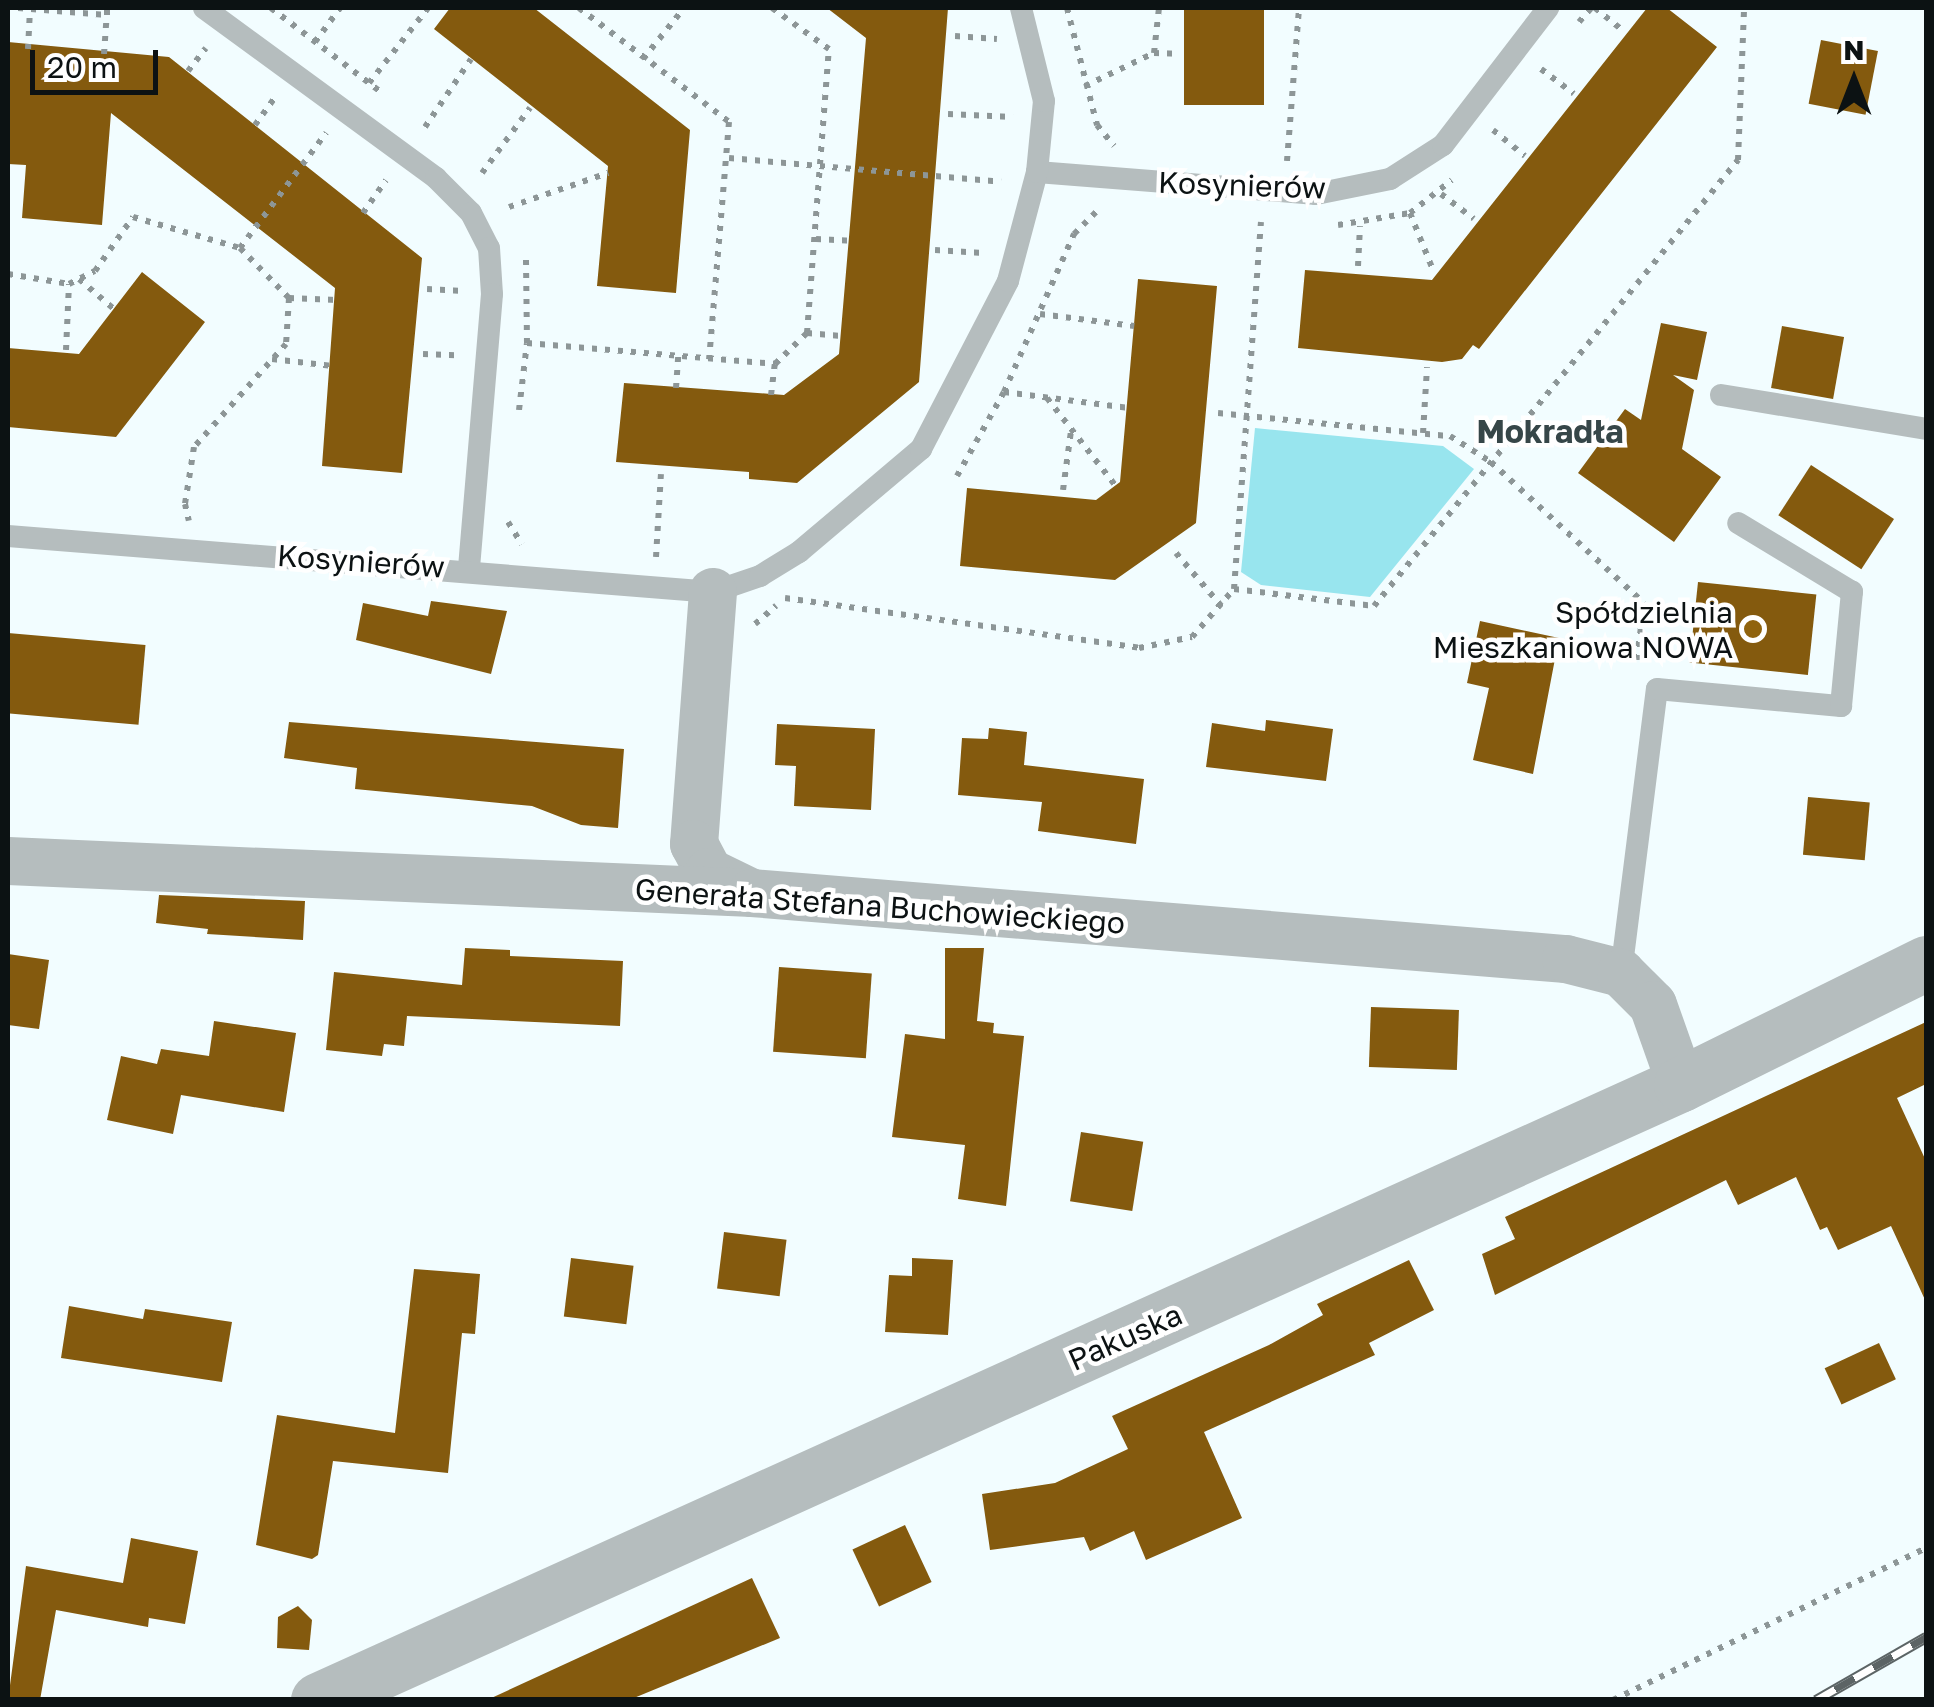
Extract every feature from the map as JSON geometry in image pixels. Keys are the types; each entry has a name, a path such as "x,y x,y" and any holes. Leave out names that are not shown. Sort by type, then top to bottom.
{"street":[{"path":"713,592 694,844 709,872 752,893"},
{"name":"Generała Stefana Buchowieckiego","path":"8,861 752,893 1566,960 1620,973"},
{"name":"Pakuska","path":"318,1700 1681,1084 1926,962"},
{"path":"1620,973 1652,1005 1681,1084"}],"lane":[{"path":"204,8 436,178 471,213 489,248 492,294 469,568"},
{"name":"Kosynierów","path":"8,536 469,568 713,592 760,576 799,552 922,449 1008,281 1037,172 1044,101 1021,8"},
{"name":"Kosynierów","path":"1037,172 1316,194 1390,180 1443,145 1548,8"},
{"path":"1722,395 1926,429"},
{"path":"1620,973 1656,690 1841,706 1852,592 1738,523"}],"path":[{"path":"18,8 107,11 104,54"},
{"path":"28,49 30,8"},
{"path":"271,8 397,105"},
{"path":"315,42 340,8"},
{"path":"369,83 428,8"},
{"path":"580,8 728,122 709,359"},
{"path":"643,59 684,8"},
{"path":"771,396 774,364 806,333 830,49 772,8"},
{"path":"1067,8 1097,125 1123,151"},
{"path":"1154,53 1159,8"},
{"path":"1286,168 1299,8"},
{"path":"1566,38 1593,8 1624,32"},
{"path":"1234,589 1374,606 1738,160 1744,8"},
{"path":"188,71 216,34"},
{"path":"955,36 1014,40"},
{"path":"1085,86 1154,53 1178,54"},
{"path":"1529,84 1554,54"},
{"path":"425,127 471,59"},
{"path":"1541,69 1574,94"},
{"path":"255,124 284,86"},
{"path":"482,173 530,108"},
{"path":"948,114 1024,118"},
{"path":"1482,142 1505,114"},
{"path":"411,116 437,136"},
{"path":"240,248 333,123"},
{"path":"1492,130 1526,156"},
{"path":"728,158 1012,183"},
{"path":"472,164 490,180"},
{"path":"1267,166 1302,169"},
{"path":"1320,224 1360,226 1410,212 1441,194 1462,168"},
{"path":"363,213 393,171"},
{"path":"510,207 608,173"},
{"path":"500,194 516,224"},
{"path":"1441,194 1474,219"},
{"path":"957,476 1004,392 1074,234 1089,214 1112,206"},
{"path":"1410,212 1432,270"},
{"path":"8,274 69,284 95,271 133,217 240,248 289,298 337,300"},
{"path":"1242,220 1281,223"},
{"path":"747,632 786,597 1139,648 1192,637 1224,608 1234,589 1261,222"},
{"path":"1358,266 1360,226"},
{"path":"816,239 851,241"},
{"path":"518,416 527,343 523,240"},
{"path":"935,250 994,254 988,272"},
{"path":"78,279 114,309"},
{"path":"66,350 69,284"},
{"path":"428,289 474,291"},
{"path":"203,528 185,514 194,448 286,344 289,298"},
{"path":"1040,314 1134,326"},
{"path":"806,333 844,336"},
{"path":"527,343 774,364"},
{"path":"422,354 467,356"},
{"path":"676,388 678,356"},
{"path":"272,359 333,366"},
{"path":"1423,434 1427,367"},
{"path":"1004,392 1129,408"},
{"path":"1046,397 1115,486"},
{"path":"1218,413 1450,436 1491,462 1644,603 1634,681"},
{"path":"1064,490 1072,430"},
{"path":"655,563 662,474"},
{"path":"506,508 509,528 533,548"},
{"path":"1176,553 1224,608"},
{"path":"637,561 671,564"},
{"path":"1613,1700 1926,1548"}],"shaded area":[{"path":"1255,428 1443,446 1474,469 1370,597 1261,585 1241,572"}],"building":[{"path":"450,8 534,8 690,130 676,293 597,286 608,166 434,29"},
{"path":"827,8 948,8 919,382 797,483 749,479 749,472 616,462 624,383 784,395 839,354 866,38"},
{"path":"1184,8 1264,8 1264,105 1184,105"},
{"path":"1647,8 1667,8 1717,47 1479,349 1473,345 1462,359 1442,362 1298,348 1305,270 1432,280"},
{"path":"1821,40 1878,51 1866,115 1809,104"},
{"path":"8,42 169,57 422,258 402,473 322,466 335,288 111,113 102,225 22,218 26,165 8,164"},
{"path":"142,272 205,322 116,437 8,427 8,348 79,354"},
{"path":"1138,279 1217,286 1196,523 1115,580 960,566 967,488 1096,500 1120,482"},
{"path":"1661,323 1707,332 1697,380 1673,375 1694,390 1682,449 1721,477 1674,542 1578,473 1625,409 1641,420"},
{"path":"1782,326 1844,337 1833,399 1771,388"},
{"path":"1811,465 1894,519 1861,569 1778,515"},
{"name":"Spółdzielnia Mieszkaniowa NOWA","path":"1698,582 1816,594 1808,675 1690,663"},
{"path":"431,601 507,611 491,674 356,640 363,603 428,616"},
{"path":"1480,621 1559,638 1533,774 1473,760 1489,688 1467,683"},
{"path":"8,633 145,645 139,725 8,713"},
{"path":"1266,720 1333,729 1326,781 1206,767 1212,723 1265,731"},
{"path":"289,722 624,749 618,828 581,825 532,806 355,789 357,768 284,758"},
{"path":"777,724 875,729 871,810 794,806 796,766 775,765"},
{"path":"989,728 1027,732 1024,765 1144,779 1136,844 1038,831 1042,802 958,795 962,738 988,739"},
{"path":"1808,797 1870,802 1865,860 1803,855"},
{"path":"159,895 305,901 303,940 207,934 208,929 156,923"},
{"path":"465,948 510,950 510,956 623,961 620,1026 407,1016 404,1046 384,1044 382,1056 326,1050 334,972 462,985"},
{"path":"945,948 984,948 977,1021 994,1023 993,1033 1024,1036 1006,1206 958,1199 965,1145 892,1137 905,1034 945,1039"},
{"path":"8,954 49,960 39,1029 8,1025"},
{"path":"779,967 872,973 866,1058 773,1052"},
{"path":"1371,1007 1459,1010 1457,1070 1369,1067"},
{"path":"214,1021 296,1033 284,1112 181,1095 173,1134 107,1120 121,1056 157,1064 161,1049 209,1056"},
{"path":"1926,1022 1926,1084 1897,1098 1926,1161 1926,1302 1891,1226 1838,1250 1827,1227 1820,1230 1796,1177 1738,1205 1726,1180 1495,1295 1482,1254 1515,1239 1505,1217"},
{"path":"1081,1132 1143,1142 1132,1211 1070,1201"},
{"path":"724,1232 787,1240 780,1296 717,1289"},
{"path":"571,1258 634,1266 626,1324 564,1317"},
{"path":"912,1258 953,1260 948,1335 885,1332 889,1275 912,1276"},
{"path":"1409,1260 1434,1310 1369,1343 1375,1355 1204,1432 1242,1518 1146,1560 1134,1531 1090,1551 1084,1537 990,1550 982,1494 1055,1483 1128,1449 1112,1416 1269,1345 1323,1315 1317,1304"},
{"path":"414,1269 480,1274 475,1334 462,1333 448,1473 333,1461 318,1555 312,1559 256,1545 277,1415 395,1433"},
{"path":"69,1306 143,1319 145,1309 232,1322 222,1382 61,1358"},
{"path":"1879,1343 1896,1379 1842,1405 1825,1368"},
{"path":"905,1525 932,1582 879,1607 852,1550"},
{"path":"131,1538 198,1551 185,1624 149,1618 148,1627 56,1610 40,1700 8,1700 26,1566 123,1583"},
{"path":"752,1578 780,1638 629,1700 487,1700"},
{"path":"298,1606 312,1620 309,1650 277,1648 278,1617"}],"railway":[{"path":"1816,1700 1926,1637"}],"place":[{"name":"Spółdzielnia Mieszkaniowa NOWA","path":"1753,629"}],"district":[{"name":"Mokradła","path":"1550,431"}]}
